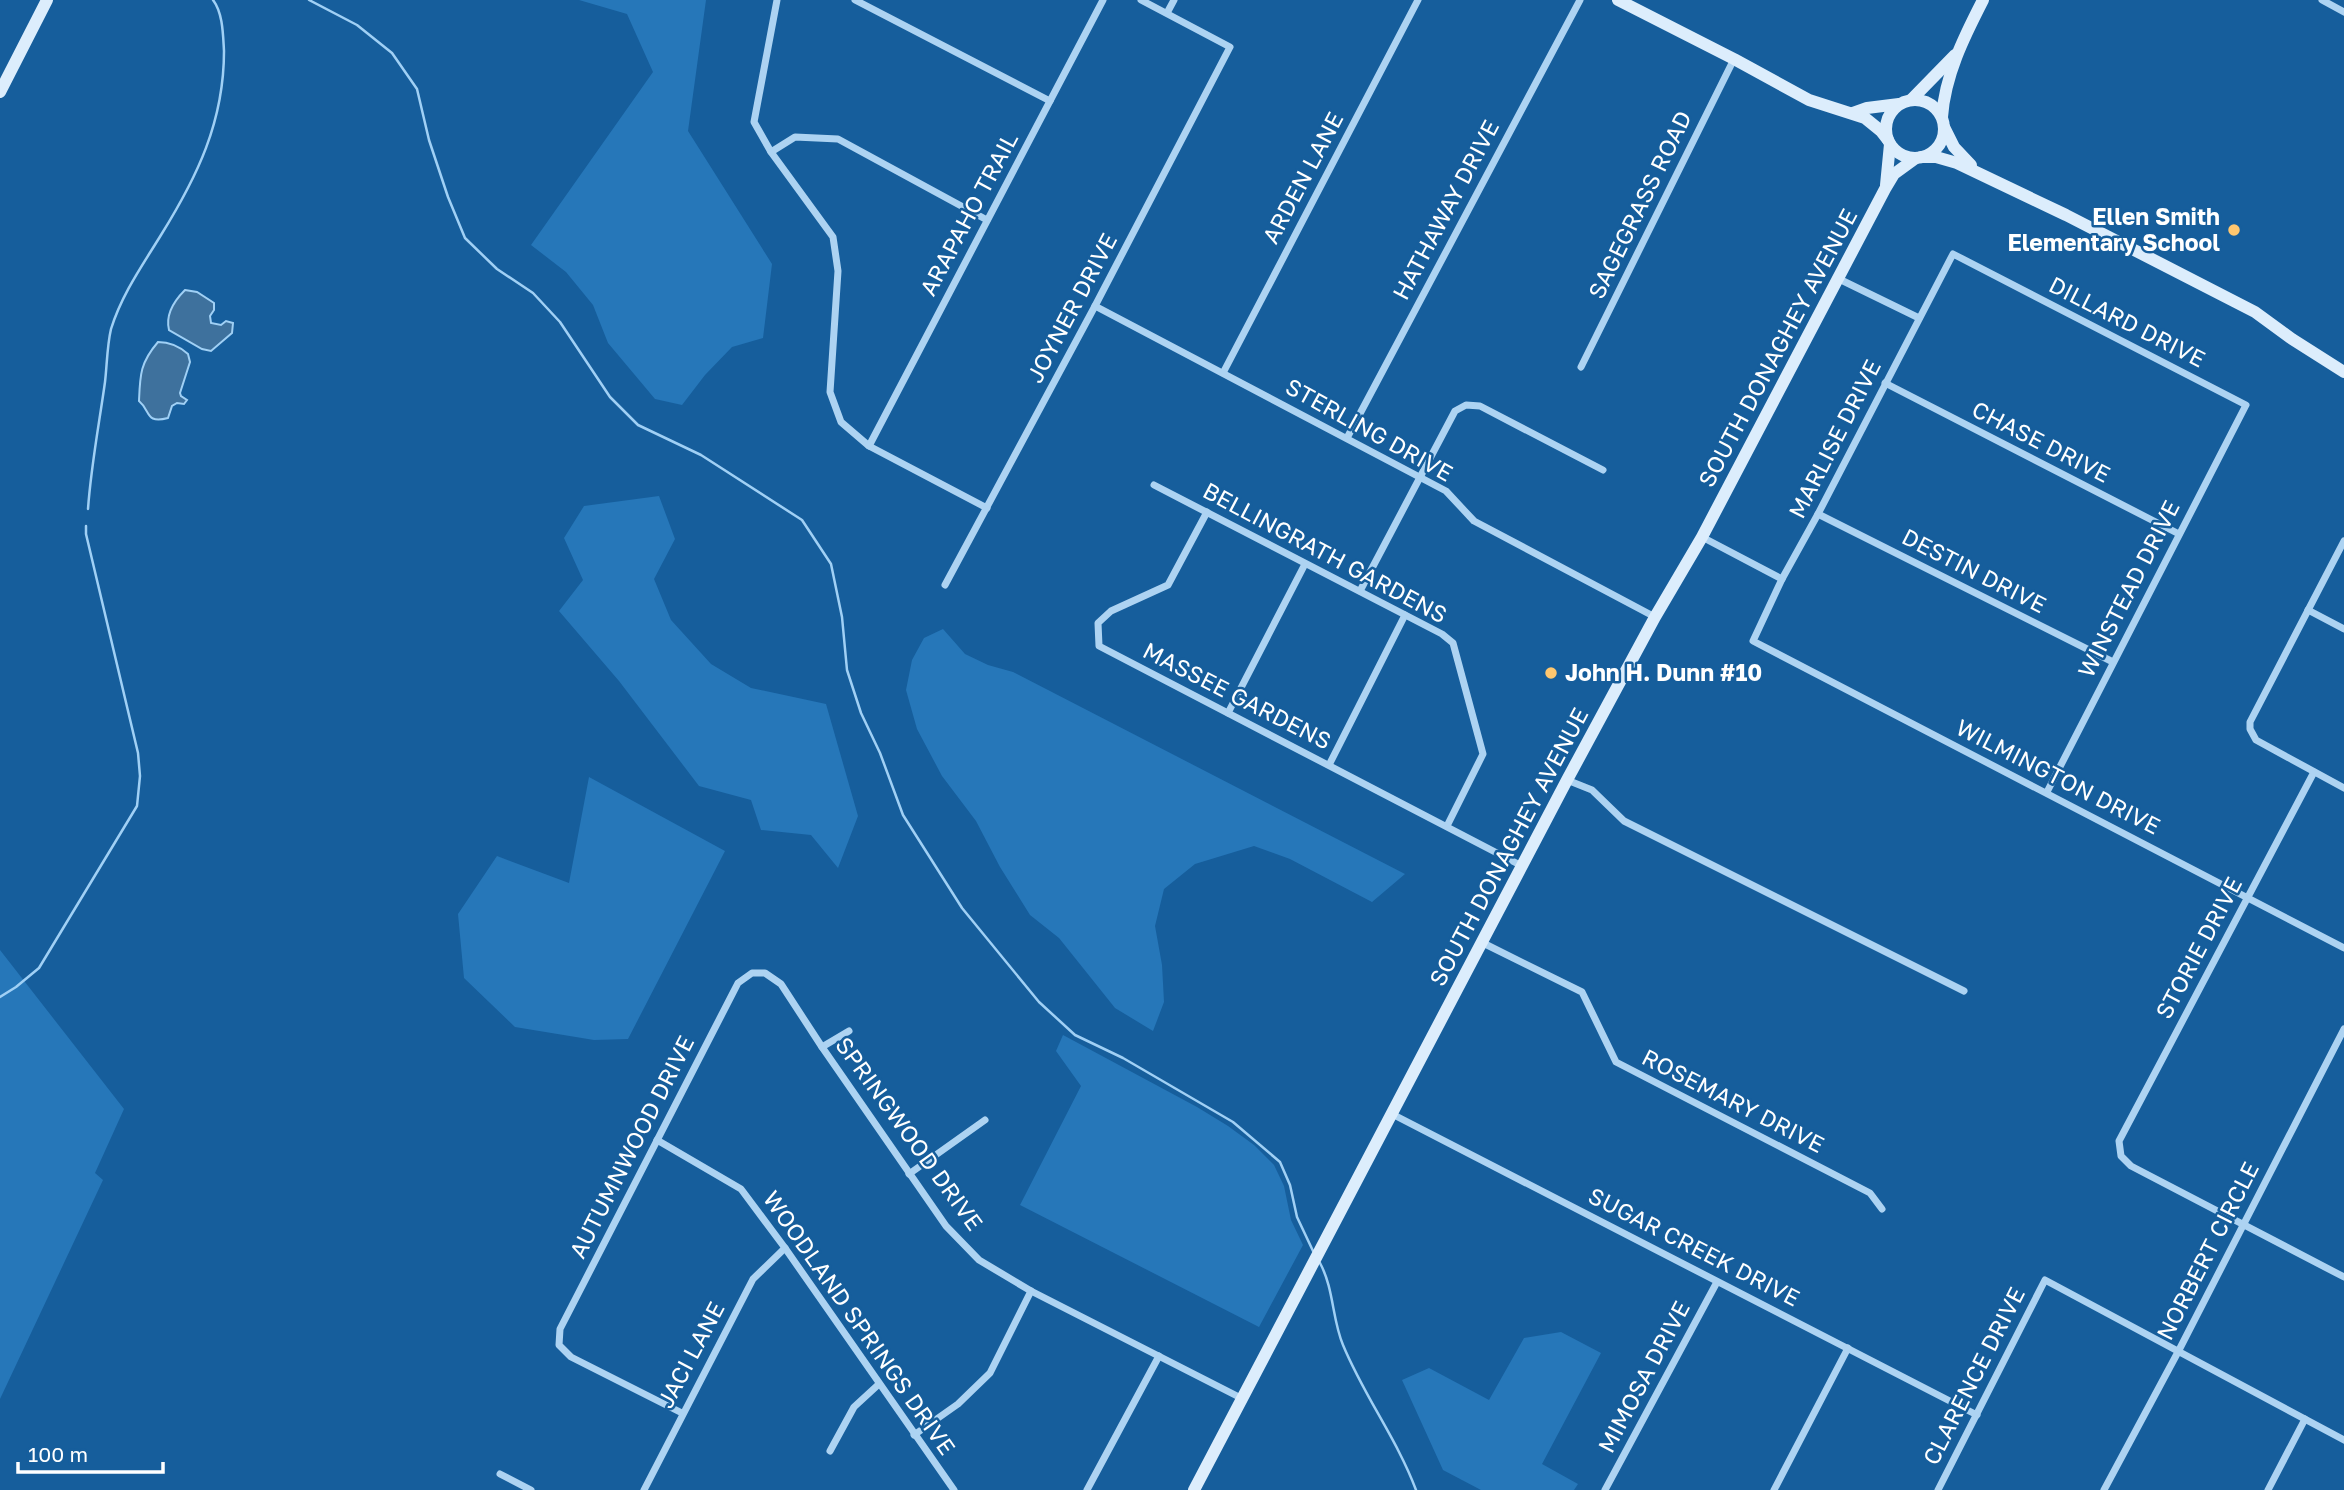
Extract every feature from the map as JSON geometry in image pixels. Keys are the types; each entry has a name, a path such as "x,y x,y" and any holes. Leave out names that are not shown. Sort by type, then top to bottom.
{"street":[{"path":"0,92 47,0"},
{"path":"777,0 754,122 771,152 833,237 838,271 830,392 841,422 869,446 987,508"},
{"path":"855,0 1050,101"},
{"name":"ARAPAHO TRAIL","path":"869,446 1103,0"},
{"path":"1142,0 1167,13 1174,0"},
{"name":"ARDEN LANE","path":"1223,373 1418,0"},
{"name":"HATHAWAY DRIVE","path":"1347,438 1580,0"},
{"path":"1618,0 1809,100 1853,113 1873,124 1905,156 1947,160 1980,172 2255,312 2344,372"},
{"path":"1918,158 1935,150 1940,143 1943,102 1958,52 1983,0"},
{"path":"2322,0 2344,12"},
{"name":"JOYNER DRIVE","path":"945,585 1230,47 1167,13"},
{"path":"1853,113 1912,100 1958,52"},
{"name":"SAGEGRASS ROAD","path":"1581,367 1734,59"},
{"path":"1912,100 1930,104 1961,156 1980,172"},
{"path":"1889,142 1886,124 1893,109 1899,104"},
{"path":"771,152 795,137 838,139 987,220"},
{"name":"SOUTH DONAGHEY AVENUE","path":"1885,189 1889,142"},
{"name":"SOUTH DONAGHEY AVENUE","path":"1194,1490 1567,780 1702,537 1885,189 1894,174 1918,158"},
{"name":"MARLISE DRIVE","path":"1753,641 1782,579 1953,254"},
{"name":"DILLARD DRIVE","path":"1953,254 2245,405"},
{"path":"1837,278 1919,318"},
{"name":"STERLING DRIVE","path":"1095,306 1446,491 1474,521 1656,617"},
{"name":"CHASE DRIVE","path":"1885,383 2179,534"},
{"path":"1360,591 1455,411 1466,405 1480,406 1603,470"},
{"name":"WINSTEAD DRIVE","path":"2047,792 2245,405"},
{"name":"BELLINGRATH GARDENS","path":"1154,485 1442,634 1453,643 1483,754 1447,826"},
{"name":"MASSEE GARDENS","path":"1207,512 1168,585 1111,611 1098,623 1099,646 1522,866"},
{"name":"DESTIN DRIVE","path":"1818,514 2113,662"},
{"path":"1702,537 1782,579"},
{"path":"2344,541 2250,722 2250,729 2256,740 2344,788"},
{"path":"1228,713 1305,564"},
{"path":"2308,610 2344,629"},
{"path":"1329,765 1405,615"},
{"name":"WILMINGTON DRIVE","path":"1753,641 2344,948"},
{"name":"STORIE DRIVE","path":"2244,1224 2132,1166 2121,1156 2119,1141 2314,772"},
{"path":"1567,780 1592,790 1624,821 1964,991"},
{"name":"ROSEMARY DRIVE","path":"1483,943 1582,992 1616,1062 1870,1193 1882,1209"},
{"name":"SPRINGWOOD DRIVE","path":"752,973 765,973 782,984 822,1047 946,1226 979,1260 1031,1291 1241,1398"},
{"name":"AUTUMNWOOD DRIVE","path":"682,1413 571,1357 559,1345 560,1329 738,983 752,973"},
{"name":"NORBERT CIRCLE","path":"2104,1490 2344,1029"},
{"path":"822,1047 849,1031"},
{"name":"SUGAR CREEK DRIVE","path":"1392,1114 1977,1415"},
{"path":"909,1174 985,1120"},
{"name":"WOODLAND SPRINGS DRIVE","path":"657,1140 741,1189 954,1490"},
{"path":"2244,1224 2344,1277"},
{"name":"JACI LANE","path":"644,1490 753,1279 785,1248"},
{"name":"CLARENCE DRIVE","path":"1938,1490 2045,1280 2178,1352"},
{"name":"MIMOSA DRIVE","path":"1605,1490 1717,1282"},
{"path":"914,1434 958,1404 990,1373 1031,1291"},
{"path":"1774,1490 1847,1348"},
{"path":"2178,1352 2344,1440"},
{"path":"1087,1490 1158,1356"},
{"path":"830,1451 854,1407 879,1384"},
{"path":"2268,1490 2305,1419"},
{"path":"500,1474 531,1490"}],"shaded area":[{"path":"579,0 706,0 688,131 772,264 763,338 732,347 705,375 682,405 655,399 608,343 593,305 566,272 531,245 653,72 627,14"},
{"path":"185,290 197,292 214,303 211,323 233,323 232,333 211,351 202,349 169,330 171,308"},
{"path":"158,342 181,349 188,354 190,362 180,393 187,400 184,404 177,403 172,406 168,418 155,419 149,416 139,401 142,370"},
{"path":"659,496 675,539 654,579 671,620 711,664 751,688 826,704 858,816 838,868 811,835 761,830 751,800 699,786 619,681 559,611 583,580 564,538 584,506"},
{"path":"943,629 965,654 988,665 1013,672 1405,874 1372,902 1290,859 1254,846 1195,864 1164,889 1155,926 1162,965 1164,1002 1153,1031 1115,1008 1059,938 1030,915 1000,867 976,821 942,776 917,729 906,690 912,660 924,638"},
{"path":"589,777 725,851 628,1039 594,1040 515,1027 464,978 458,914 497,856 569,883"},
{"path":"0,950 124,1109 95,1173 103,1180 0,1399"},
{"path":"1063,1035 1228,1126 1254,1145 1274,1165 1284,1186 1291,1220 1303,1245 1259,1327 1020,1205 1081,1086 1056,1051"},
{"path":"1561,1332 1601,1353 1542,1464 1578,1484 1574,1490 1481,1490 1443,1470 1402,1380 1429,1368 1489,1400 1524,1338"}],"waterway":[{"path":"88,509 111,329 127,292 186,192 214,125 223,77 224,51 221,18 213,0"},
{"path":"309,0 357,25 392,53 417,89 429,140 465,238 497,269 533,293 560,322 610,397 638,425 701,455 802,520 831,564 842,617 847,670 861,713 880,753 903,815 962,908 1039,1002 1075,1035 1123,1058 1233,1122 1280,1162 1290,1185 1297,1217 1313,1251"},
{"path":"0,997 39,968 137,806 140,776 138,753 86,526"},
{"path":"1320,1263 1328,1283 1343,1345 1400,1453 1416,1490"}],"place":[{"name":"Ellen Smith Elementary School","path":"2234,230"},
{"name":"John H. Dunn #10","path":"1551,673"}]}
